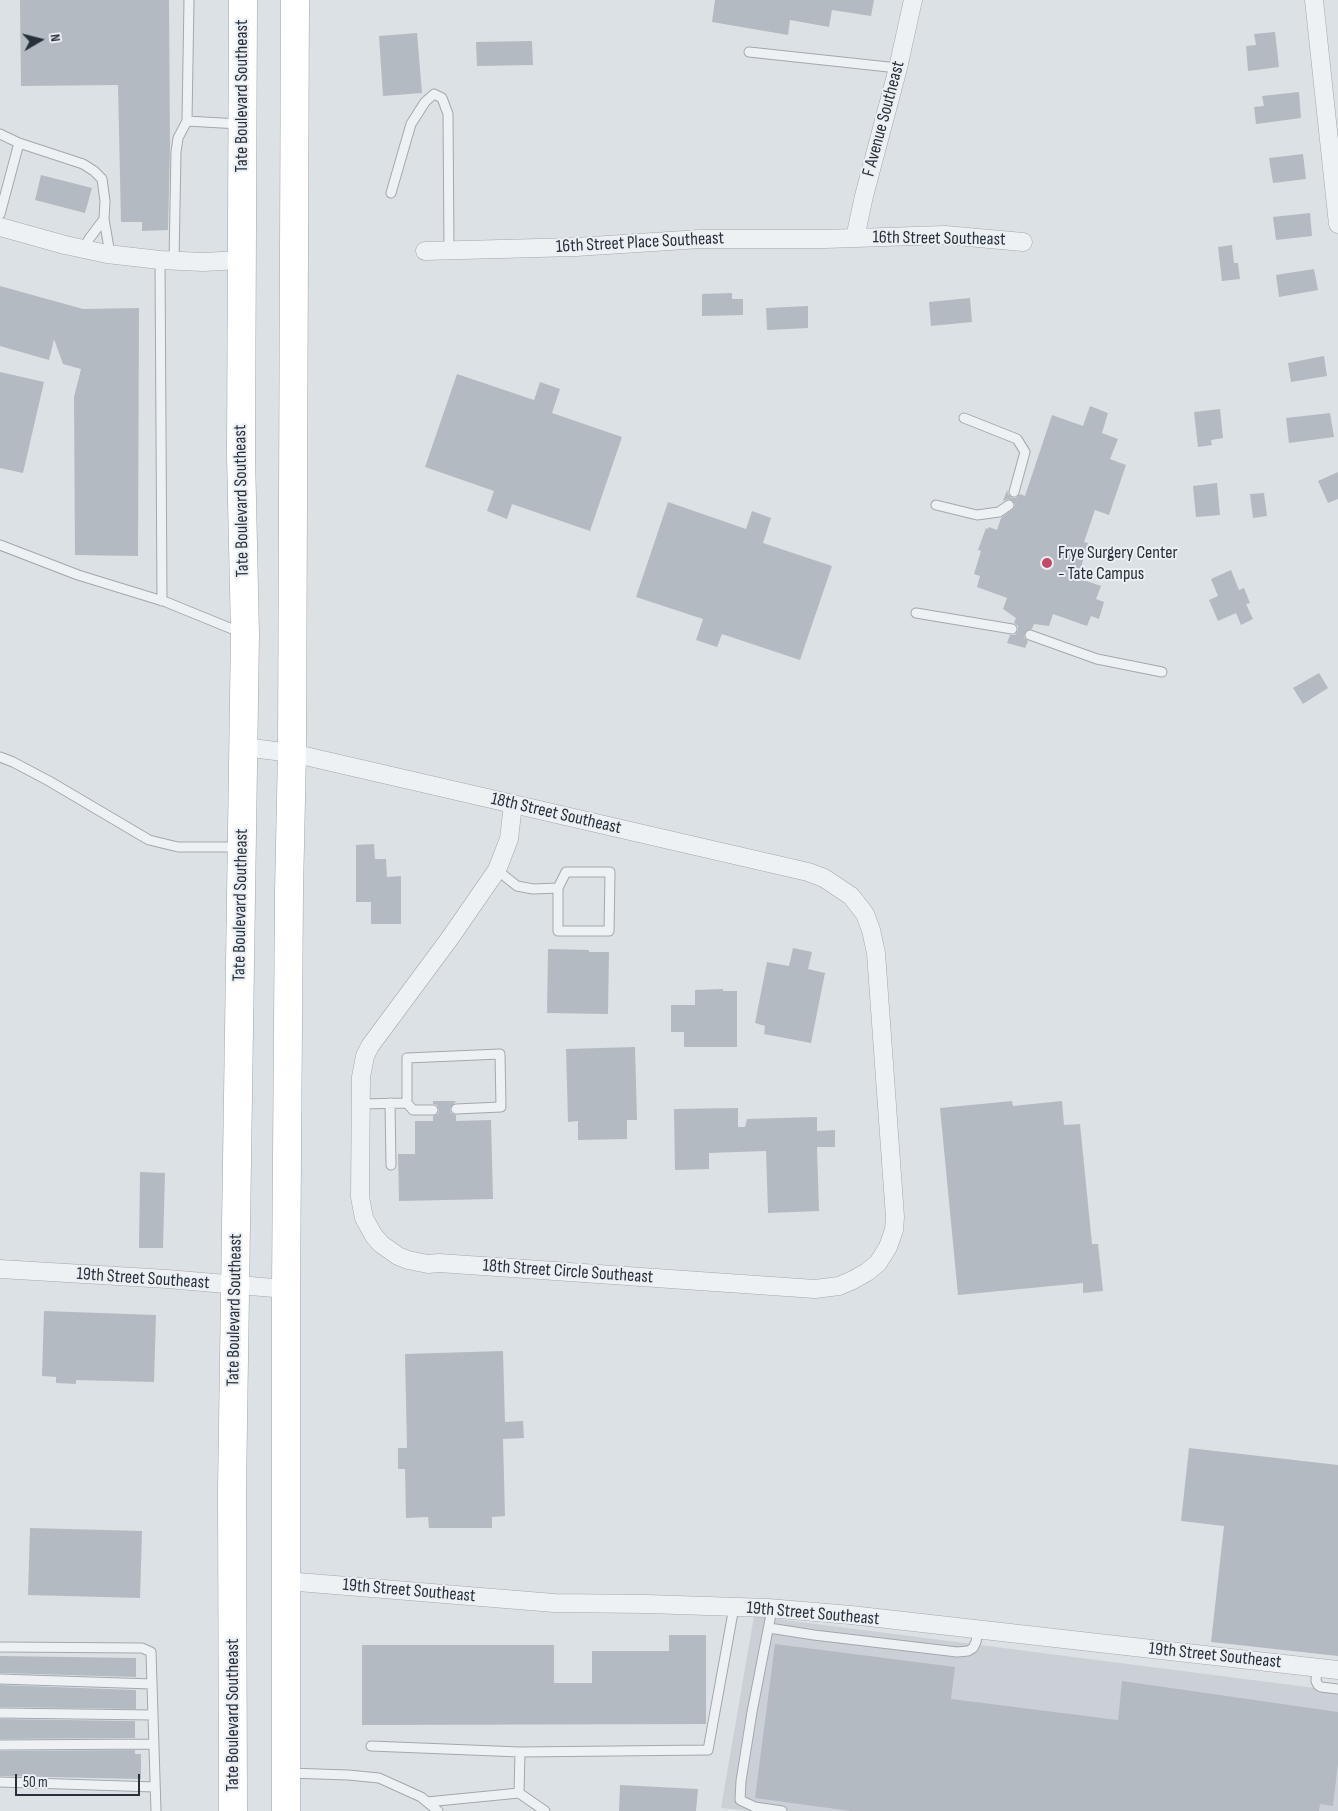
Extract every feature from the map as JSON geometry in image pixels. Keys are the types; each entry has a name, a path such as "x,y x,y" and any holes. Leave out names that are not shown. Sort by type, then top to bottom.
{"main road":[{"name":"Tate Boulevard Southeast","path":"233,1811 232,1490 245,634 241,455 243,0"},
{"path":"286,1811 286,1289 292,753 295,0"}],"street":[{"name":"F Avenue Southeast","path":"855,238 864,196 898,68 913,0"},
{"path":"1314,0 1338,224"},
{"path":"0,227 110,254 203,262 241,260"},
{"name":"16th Street Southeast","path":"855,238 945,235 1023,242"},
{"name":"16th Street Place Southeast","path":"425,251 576,247 700,239 824,240 855,238"},
{"name":"18th Street Southeast","path":"243,747 292,753 808,872 836,885 859,905"},
{"name":"18th Street Circle Southeast","path":"513,804 509,839 497,870 370,1046 362,1066 360,1197 364,1218 380,1244 408,1260 428,1264 439,1263 815,1289 838,1286 854,1280 867,1272 878,1263 888,1247 894,1230 894,1217 876,953 871,930 865,914 859,905"},
{"name":"19th Street Southeast","path":"0,1269 167,1279 286,1289"},
{"name":"19th Street Southeast","path":"286,1580 554,1603 647,1604 772,1609 851,1616 1338,1670"}],"lane":[{"path":"162,600 167,260 176,152 178,138 186,121 189,0"},
{"path":"749,52 898,68"},
{"path":"390,193 411,124 425,102 434,94 442,98 448,114 449,251"},
{"path":"186,121 242,124"},
{"path":"0,134 20,143 83,164 102,179 104,219 110,254"},
{"path":"0,214 20,143"},
{"path":"84,249 104,219"},
{"path":"964,418 1017,439 1025,452 1014,492"},
{"path":"936,505 977,514 999,512 1010,505"},
{"path":"0,545 78,575 162,600 245,634"},
{"path":"916,613 1012,629"},
{"path":"1030,635 1097,659 1162,672"},
{"path":"0,757 49,781 149,840 178,847 242,847"},
{"path":"497,870 517,886 533,889 558,888"},
{"path":"566,872 610,872 609,931 558,931 558,888 566,872"},
{"path":"433,1110 412,1110 407,1103 406,1058 500,1054 500,1108 456,1109"},
{"path":"390,1103 391,1164"},
{"path":"361,1104 407,1103"},
{"path":"371,1746 520,1752 708,1750 734,1607"},
{"path":"772,1609 752,1712 740,1800 755,1807 782,1811"},
{"path":"769,1628 957,1652 968,1651 973,1648 978,1630"},
{"path":"0,1647 142,1648 151,1652 156,1811"},
{"path":"1317,1667 1316,1681 1318,1685 1338,1689"},
{"path":"0,1679 152,1684"},
{"path":"0,1713 153,1715"},
{"path":"0,1745 154,1744"},
{"path":"519,1793 520,1752"},
{"path":"287,1773 379,1778 421,1796 438,1811"},
{"path":"0,1782 155,1787"},
{"path":"428,1802 519,1793 545,1811"}],"shaded area":[{"path":"754,1616 1338,1691 1338,1811 753,1811 721,1808"}],"building":[{"path":"20,0 169,0 170,147 168,230 142,231 142,222 121,222 118,85 21,86"},
{"path":"715,0 874,0 871,16 832,10 829,27 790,20 788,35 712,22"},
{"path":"1275,32 1279,67 1248,71 1246,46 1256,45 1254,34"},
{"path":"417,33 422,93 383,96 379,36"},
{"path":"532,41 533,65 477,66 476,42"},
{"path":"1299,92 1301,118 1256,124 1254,107 1264,106 1262,96"},
{"path":"1303,154 1306,179 1273,183 1269,158"},
{"path":"41,175 92,188 85,213 35,200"},
{"path":"1310,213 1312,236 1276,240 1273,217"},
{"path":"1232,245 1234,263 1238,263 1240,279 1222,281 1218,247"},
{"path":"1314,269 1318,290 1279,297 1276,275"},
{"path":"0,286 83,309 139,308 138,556 75,555 74,397 81,369 63,364 54,339 49,360 0,346"},
{"path":"732,293 732,299 743,299 743,315 702,316 702,294"},
{"path":"970,298 972,322 931,326 929,302"},
{"path":"808,306 808,328 767,330 766,308"},
{"path":"1324,356 1327,376 1291,382 1288,363"},
{"path":"0,372 44,382 23,473 0,468"},
{"path":"457,374 534,400 540,382 560,389 552,413 622,437 590,531 512,504 507,519 487,511 494,491 425,467"},
{"path":"1090,406 1108,413 1102,433 1118,439 1110,459 1126,465 1109,515 1095,510 1084,542 1088,543 1078,578 1101,586 1096,599 1104,602 1099,619 1091,616 1087,626 1053,614 1049,626 1034,624 1032,629 1026,631 1024,637 1028,641 1025,648 1007,643 1010,635 1015,635 1018,630 1018,626 1014,623 1016,618 1003,609 1007,598 977,587 980,576 974,574 981,551 978,550 986,528 988,529 989,527 997,530 1001,518 1014,508 1015,504 1012,500 1003,501 1007,490 1012,498 1016,498 1020,494 1025,496 1052,415 1083,426"},
{"path":"1220,409 1223,438 1211,440 1212,445 1198,447 1194,412"},
{"path":"1330,413 1334,437 1289,443 1286,418"},
{"path":"1338,472 1338,499 1328,503 1318,481"},
{"path":"1217,483 1220,515 1196,517 1193,486"},
{"path":"1264,493 1267,516 1253,518 1250,494"},
{"path":"668,502 746,529 752,511 771,518 763,543 832,566 800,660 722,634 717,647 696,640 703,619 636,597"},
{"path":"1231,570 1239,590 1244,588 1250,603 1246,604 1253,619 1241,625 1236,613 1218,621 1209,600 1218,596 1211,579"},
{"path":"1319,673 1328,688 1303,704 1293,688"},
{"path":"374,844 375,859 386,859 387,877 401,876 401,924 371,924 371,902 356,902 356,845"},
{"path":"793,948 812,952 808,969 825,973 811,1043 764,1034 765,1026 755,1023 767,962 789,966"},
{"path":"548,949 609,952 608,1014 547,1013"},
{"path":"723,989 723,991 737,991 737,1047 684,1047 684,1032 671,1032 671,1005 695,1005 695,990"},
{"path":"635,1047 637,1120 627,1120 627,1139 578,1140 578,1121 568,1122 566,1049"},
{"path":"433,1101 456,1101 450,1109 451,1113 456,1115 456,1121 491,1120 493,1199 399,1201 398,1154 415,1154 415,1121 433,1121 433,1116 438,1114 439,1110 437,1105 433,1104"},
{"path":"1012,1101 1013,1106 1062,1101 1064,1125 1080,1124 1092,1244 1098,1244 1103,1291 1083,1293 1083,1283 958,1295 940,1108"},
{"path":"738,1108 738,1127 745,1127 747,1119 817,1117 817,1131 835,1130 835,1147 817,1147 819,1211 768,1213 766,1151 709,1153 709,1169 675,1170 674,1109"},
{"path":"140,1172 165,1173 163,1248 139,1248"},
{"path":"44,1311 156,1315 154,1382 76,1380 76,1384 56,1383 56,1377 42,1376"},
{"path":"503,1351 505,1422 523,1421 524,1438 503,1439 505,1516 492,1517 492,1528 429,1528 428,1517 406,1518 405,1469 398,1469 398,1448 407,1448 405,1354"},
{"path":"1189,1448 1338,1465 1338,1656 1211,1642 1224,1526 1181,1521"},
{"path":"30,1528 142,1531 140,1598 28,1595"},
{"path":"669,1635 706,1635 706,1724 362,1725 362,1645 554,1645 554,1683 592,1683 592,1651 669,1651"},
{"path":"775,1644 955,1667 951,1699 1118,1720 1122,1681 1338,1712 1338,1763 1333,1806 1320,1804 1319,1811 851,1811 755,1798"},
{"path":"0,1656 136,1658 136,1677 0,1673"},
{"path":"0,1685 136,1690 136,1709 0,1707"},
{"path":"0,1719 135,1721 135,1738 0,1739"},
{"path":"135,1750 135,1754 141,1754 141,1779 0,1776 0,1751"},
{"path":"620,1785 698,1789 696,1811 619,1811"}],"place":[{"name":"Frye Surgery Center - Tate Campus","path":"1047,563"}]}
